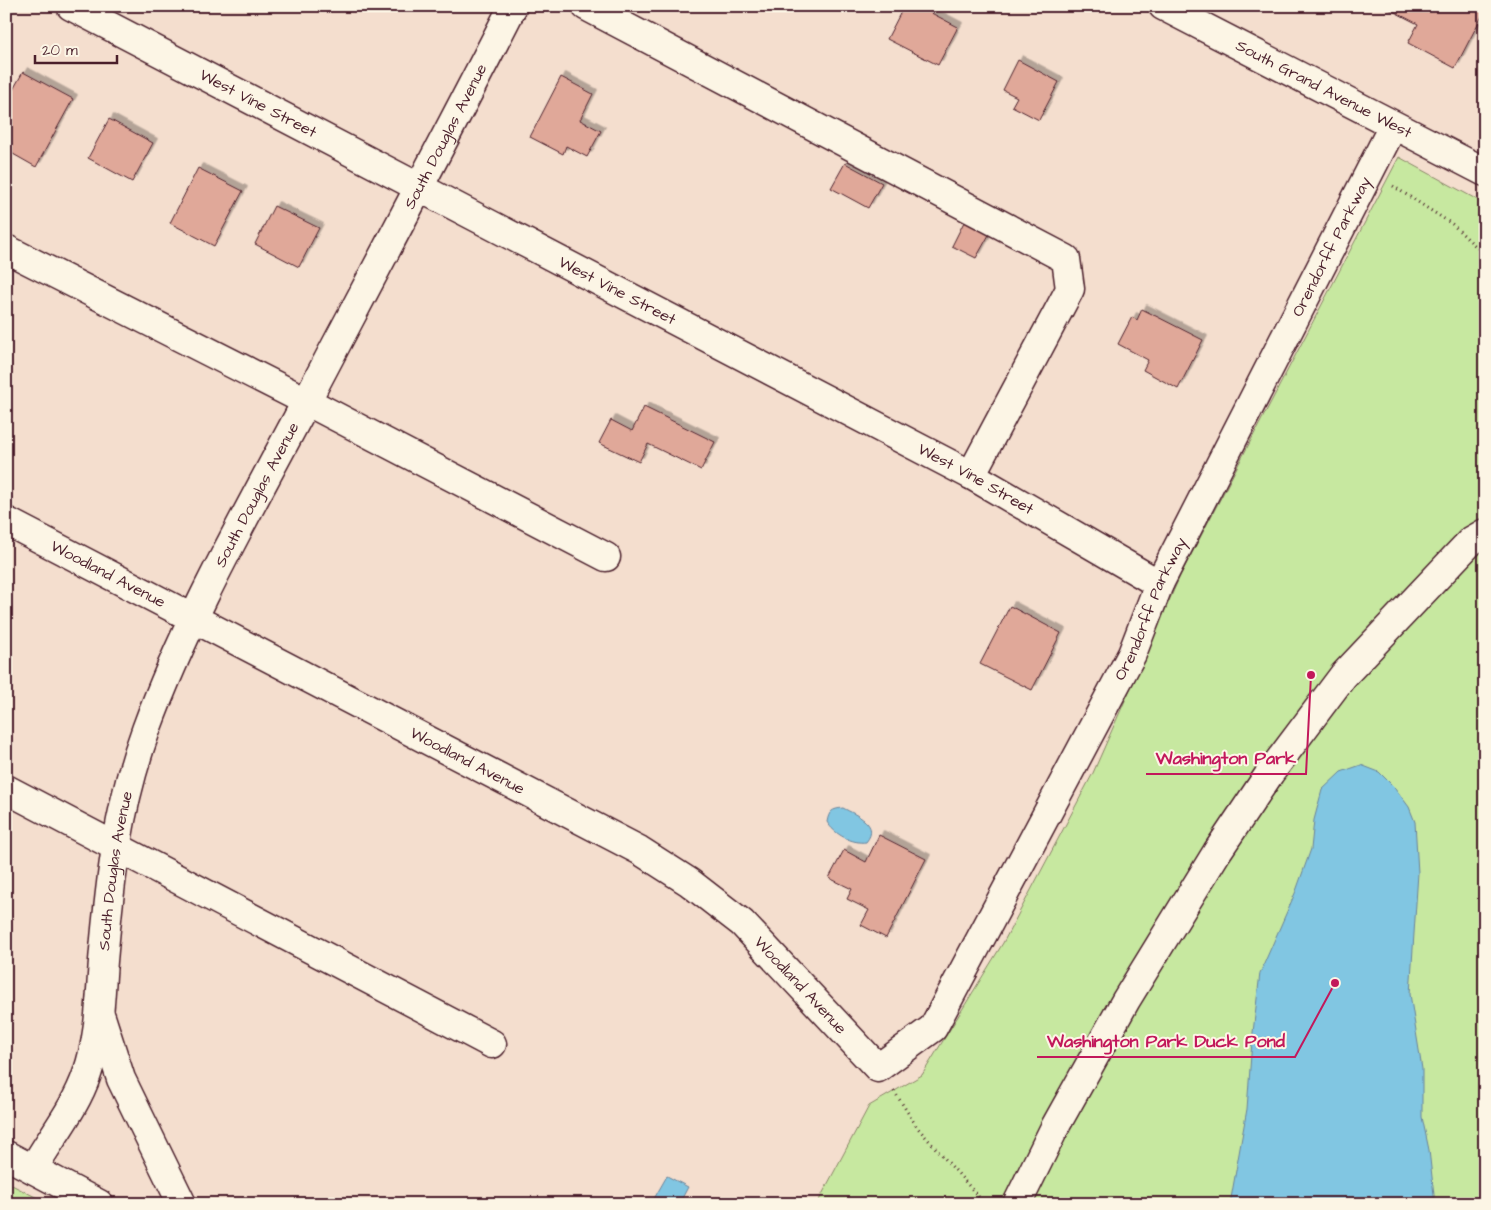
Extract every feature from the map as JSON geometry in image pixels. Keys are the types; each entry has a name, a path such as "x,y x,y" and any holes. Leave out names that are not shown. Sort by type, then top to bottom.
{"street":[{"name":"West Vine Street","path":"71,6 971,475 1159,584"},
{"name":"South Douglas Avenue","path":"33,1169 68,1113 87,1074 100,1017 103,963 115,846 126,788 176,652 514,6"},
{"path":"586,6 1066,259 1070,289 971,475"},
{"name":"South Grand Avenue West","path":"1163,6 1485,172"},
{"name":"Orendorff Parkway","path":"878,1068 933,1028 1132,654 1159,584 1393,126"},
{"path":"6,249 306,401 606,557"},
{"name":"Woodland Avenue","path":"6,521 575,815 639,850 689,882 742,923 878,1068"},
{"path":"1017,1204 1056,1125 1126,1000 1217,852 1270,773 1343,676 1471,541 1485,533"},
{"path":"6,789 492,1044"},
{"name":"South Douglas Avenue","path":"100,1017 121,1079 182,1204"},
{"path":"6,1155 99,1204"}],"path":[{"path":"1389,182 1452,224 1485,255"},
{"path":"878,1068 917,1126 985,1204"}],"green space":[{"path":"1399,157 1485,204 1485,1204 817,1204 869,1106 922,1075 1003,943 1093,773 1180,576"},
{"path":"6,1182 49,1204 6,1204"}],"water":[{"path":"1361,765 1379,772 1395,788 1409,807 1415,822 1418,873 1410,994 1422,1069 1422,1117 1429,1150 1435,1204 1230,1204 1247,1109 1260,973 1296,891 1311,849 1314,820 1322,790 1341,772"},
{"path":"843,808 860,817 869,825 871,830 870,836 866,842 849,840 834,830 827,822 832,811"},
{"path":"667,1176 688,1187 679,1204 651,1204"}],"building":[{"path":"904,6 918,6 958,27 938,65 887,39"},
{"path":"1383,6 1485,6 1485,15 1483,14 1455,68 1408,43 1418,24"},
{"path":"1018,60 1059,82 1039,120 1012,106 1017,97 1003,90"},
{"path":"23,72 73,99 36,167 6,150 6,102"},
{"path":"561,77 593,94 580,120 601,131 587,157 566,146 563,154 530,137"},
{"path":"109,119 153,143 132,182 88,158"},
{"path":"845,163 882,183 868,208 831,188"},
{"path":"198,168 243,191 214,246 170,223"},
{"path":"274,206 319,228 299,267 255,244"},
{"path":"965,220 990,233 976,258 952,246"},
{"path":"1142,309 1203,340 1178,389 1143,370 1148,360 1118,344 1132,317 1137,320"},
{"path":"644,407 715,442 701,470 648,444 639,462 599,443 611,420 632,431"},
{"path":"1010,606 1061,633 1032,690 980,664"},
{"path":"879,835 926,859 886,938 861,925 869,910 847,899 852,889 829,878 844,850 866,862"}],"place":[{"name":"Washington Park","path":"1311,675"},
{"name":"Washington Park Duck Pond","path":"1335,983"}]}
